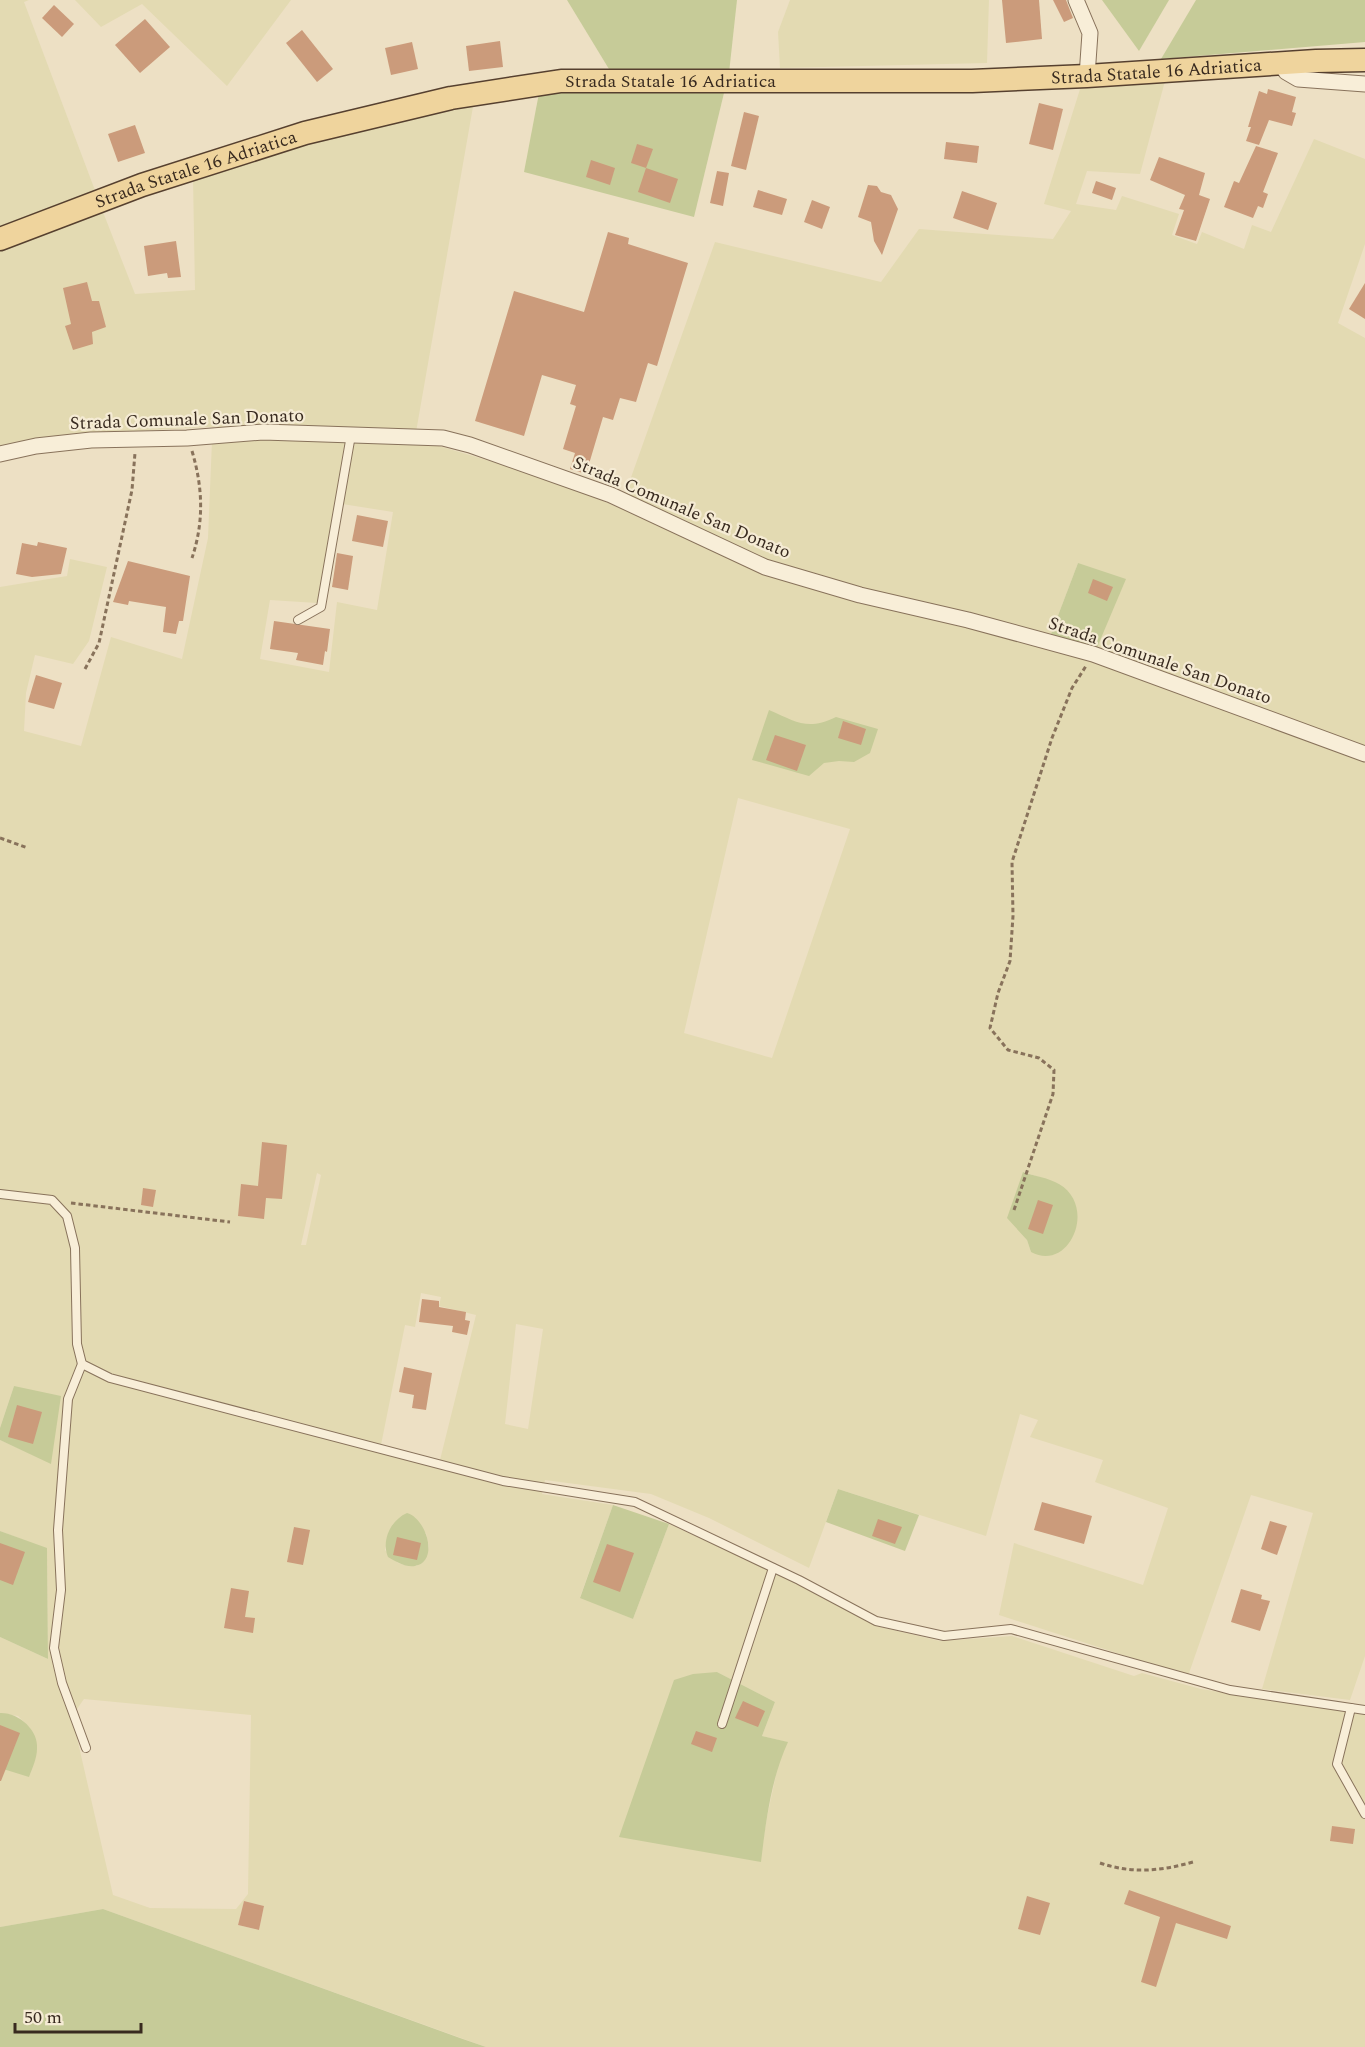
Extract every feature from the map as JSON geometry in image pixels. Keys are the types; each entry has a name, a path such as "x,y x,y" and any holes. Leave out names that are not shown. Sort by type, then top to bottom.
{"main road":[{"name":"Strada Statale 16 Adriatica","path":"0,239 142,186 305,133 451,98 561,81 960,81 1365,60"}],"street":[{"path":"1076,0 1090,33 1087,76"},
{"path":"1281,64 1286,72 1298,79 1365,84"},
{"name":"Strada Comunale San Donato","path":"0,454 36,446 91,440 187,438 263,432 443,438 470,445 611,495 765,567 860,595 968,620 1093,654 1365,754"}],"lane":[{"path":"298,620 321,607 351,435"},
{"path":"0,1194 18,1198 52,1200 67,1216 75,1248 77,1344 82,1364 68,1399 58,1530 61,1590 54,1648 62,1683 86,1748"},
{"path":"82,1364 110,1378 502,1481 635,1502 773,1568 876,1621 944,1636 1011,1629 1230,1690 1365,1710"},
{"path":"722,1724 773,1568"},
{"path":"1351,1708 1337,1764 1365,1814"}],"path":[{"path":"187,438 196,468 202,511 199,538 192,558"},
{"path":"85,669 99,643 132,490 134,440"},
{"path":"1014,1210 1053,1094 1054,1070 1039,1058 1008,1050 990,1028 998,993 1010,961 1013,916 1011,861 1052,738 1072,688 1093,654"},
{"path":"0,838 28,848"},
{"path":"52,1200 230,1222"},
{"path":"1100,1863 1114,1868 1145,1871 1167,1869 1193,1862"}],"shaded area":[{"path":"0,0 29,0 24,2 96,193 0,231"},
{"path":"75,0 291,0 227,86 142,4 101,27"},
{"path":"790,0 989,0 987,63 780,68 778,32"},
{"path":"1165,81 1140,174 1087,171 1076,204 1116,210 1122,196 1179,214 1172,235 1197,244 1202,232 1244,249 1252,225 1271,232 1314,139 1365,159 1365,244 1338,323 1365,338 1365,747 1096,650 1078,563 1051,634 954,609 879,595 761,559 624,497 715,242 881,282 919,229 1053,239 1071,211 1044,204 1081,86"},
{"path":"474,101 416,432 254,426 207,427 150,430 0,448 0,251 103,212 135,294 195,290 193,178 328,138"},
{"path":"255,439 429,443 551,479 806,587 928,616 1093,661 1365,760 1365,1656 1350,1700 1262,1689 1313,1513 1251,1495 1188,1676 999,1615 1014,1543 1143,1585 1168,1508 1095,1482 1103,1460 1030,1437 1038,1420 1020,1414 986,1536 838,1489 809,1568 709,1518 651,1494 545,1480 542,1494 613,1505 580,1597 633,1619 669,1524 784,1577 876,1626 940,1641 1012,1636 1134,1676 1142,1673 1201,1689 1365,1715 1365,2047 486,2047 103,1909 0,1927 0,1768 30,1728 18,1716 0,1713 0,1637 48,1659 47,1549 0,1531 0,1440 51,1463 14,1386 0,1428 0,587 67,576 70,559 107,567 89,641 73,664 35,655 26,693 24,731 81,746 111,637 182,659 208,538 212,441","holes":["336,503 393,512 377,610 337,602 329,672 260,659 270,600 317,603","738,798 850,829 772,1058 684,1033","1024,1172 1059,1184 1031,1252 1027,1240","317,1173 321,1175 306,1245 301,1245","421,1293 441,1297 439,1306 476,1315 440,1460 381,1445 405,1325 415,1327","516,1324 543,1329 528,1429 505,1424","391,1527 426,1533 429,1547 417,1566 398,1563 385,1550","717,1672 775,1702 762,1736 787,1742 779,1761 760,1862","84,1699 251,1715 248,1894 236,1909 150,1908 113,1895 72,1716","244,1901 264,1906 259,1930 238,1925"]}],"green space":[{"path":"567,0 737,0 729,73 612,74"},
{"path":"1102,0 1169,0 1139,51"},
{"path":"1196,0 1365,0 1365,42 1161,59"},
{"path":"539,93 724,93 694,217 524,172"},
{"path":"1078,563 1126,579 1096,650 1051,634"},
{"path":"769,710 802,723 817,724 836,717 878,729 870,753 854,762 824,763 809,776 752,760"},
{"path":"1023,1172 1059,1184 1071,1194 1076,1207 1077,1221 1074,1235 1067,1246 1057,1253 1045,1256 1031,1252 1027,1240 1007,1218"},
{"path":"14,1386 61,1396 51,1464 0,1440 0,1428"},
{"path":"838,1489 919,1515 905,1551 826,1522"},
{"path":"613,1505 669,1524 633,1619 580,1598"},
{"path":"407,1513 420,1523 428,1540 427,1556 423,1562 415,1566 404,1565 388,1557 386,1551 389,1531 396,1520"},
{"path":"0,1531 47,1548 48,1659 0,1637"},
{"path":"717,1672 775,1702 762,1736 788,1742 773,1785 761,1862 619,1837 674,1680 693,1674"},
{"path":"0,1713 7,1713 20,1719 35,1735 37,1752 29,1777 0,1768"},
{"path":"103,1909 486,2047 0,2047 0,1927"}],"building":[{"path":"1002,0 1039,0 1042,39 1006,43"},
{"path":"1053,0 1066,0 1073,18 1064,22"},
{"path":"54,5 74,24 62,37 42,18"},
{"path":"145,19 170,47 140,73 115,45"},
{"path":"302,30 333,69 317,82 286,43"},
{"path":"500,41 503,67 469,71 466,46"},
{"path":"412,42 418,69 391,75 385,48"},
{"path":"1268,89 1296,97 1292,112 1296,113 1292,126 1269,120 1259,145 1246,141 1251,127 1248,127 1259,91 1267,94"},
{"path":"1039,103 1063,109 1053,150 1029,144"},
{"path":"744,112 759,116 746,170 731,166"},
{"path":"135,125 145,153 118,162 108,134"},
{"path":"946,142 979,146 977,163 944,159"},
{"path":"637,144 653,149 646,168 631,163"},
{"path":"1256,146 1278,153 1263,192 1268,194 1263,208 1258,206 1253,218 1224,207 1234,181 1239,183"},
{"path":"1159,157 1205,173 1199,195 1210,199 1196,241 1175,235 1184,210 1179,209 1185,195 1150,180"},
{"path":"591,160 615,168 610,185 586,177"},
{"path":"646,168 678,179 670,203 638,192"},
{"path":"717,171 729,173 723,206 710,203"},
{"path":"1096,181 1116,188 1112,200 1092,193"},
{"path":"868,185 877,186 881,192 891,195 898,209 882,255 874,241 871,222 858,217"},
{"path":"758,190 787,199 782,215 753,207"},
{"path":"962,191 997,203 988,230 953,218"},
{"path":"812,200 830,207 822,229 804,222"},
{"path":"608,232 629,238 628,244 688,263 657,366 648,363 636,402 620,398 613,420 603,417 586,474 570,469 575,453 563,449 576,406 570,404 576,385 542,375 524,436 475,421 514,291 584,312"},
{"path":"176,241 181,277 168,278 167,273 148,276 144,246"},
{"path":"87,282 92,301 99,301 106,327 92,332 93,344 73,350 65,326 71,324 63,288"},
{"path":"1365,283 1365,319 1349,309"},
{"path":"357,515 388,521 383,547 352,541"},
{"path":"38,542 67,548 61,574 32,577 16,574 22,543 37,546"},
{"path":"337,553 353,556 348,590 332,587"},
{"path":"128,561 190,576 183,621 179,621 176,634 163,632 166,607 129,601 128,605 113,602"},
{"path":"1093,579 1113,587 1107,601 1088,593"},
{"path":"274,621 330,629 323,665 296,660 298,653 270,649"},
{"path":"36,675 62,683 54,709 28,702"},
{"path":"843,721 866,729 861,745 838,738"},
{"path":"775,735 806,745 797,771 766,760"},
{"path":"262,1142 287,1145 282,1199 266,1198 264,1219 238,1216 241,1184 258,1186"},
{"path":"143,1188 156,1190 153,1207 141,1205"},
{"path":"1038,1200 1053,1205 1043,1234 1028,1229"},
{"path":"422,1299 439,1301 439,1307 466,1312 465,1320 470,1321 467,1335 452,1332 453,1326 419,1322"},
{"path":"404,1367 432,1373 426,1410 412,1408 414,1395 399,1392"},
{"path":"17,1405 42,1412 33,1444 8,1437"},
{"path":"1042,1502 1092,1516 1084,1544 1034,1530"},
{"path":"878,1519 902,1527 895,1544 872,1536"},
{"path":"1270,1521 1287,1526 1277,1555 1261,1549"},
{"path":"294,1527 310,1530 303,1565 287,1562"},
{"path":"397,1537 421,1543 417,1560 393,1555"},
{"path":"0,1543 25,1552 13,1585 0,1580"},
{"path":"607,1544 634,1553 620,1592 593,1582"},
{"path":"231,1588 249,1591 245,1617 255,1618 253,1633 224,1628"},
{"path":"1241,1589 1262,1595 1261,1599 1270,1601 1260,1631 1231,1622"},
{"path":"743,1701 765,1711 758,1727 735,1718"},
{"path":"0,1725 20,1733 1,1781 0,1781"},
{"path":"696,1731 717,1738 712,1752 691,1744"},
{"path":"1332,1826 1355,1829 1353,1844 1330,1841"},
{"path":"1129,1890 1231,1926 1227,1939 1176,1923 1156,1987 1141,1982 1160,1917 1124,1904"},
{"path":"1027,1896 1050,1903 1040,1935 1018,1929"},
{"path":"244,1901 264,1906 259,1930 238,1925"}]}
